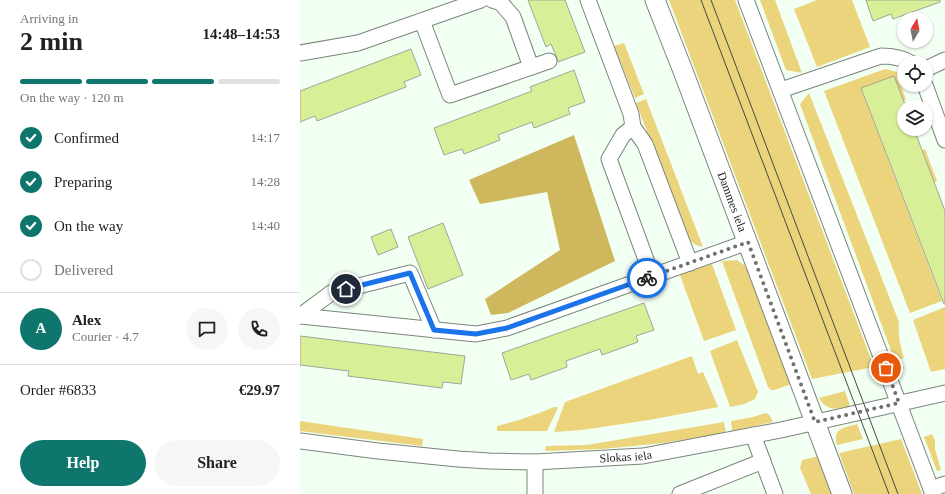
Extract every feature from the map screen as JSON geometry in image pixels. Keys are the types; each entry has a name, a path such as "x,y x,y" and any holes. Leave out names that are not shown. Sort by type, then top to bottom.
{"street":[{"path":"300,53 358,43 481,0"},
{"path":"492,0 501,3 513,17 531,67"},
{"path":"588,0 630,114 632,127 645,144 690,262"},
{"name":"Dammes iela","path":"655,0 684,71 842,494"},
{"path":"746,0 899,403 936,489"},
{"path":"422,21 450,95 549,61"},
{"path":"781,90 881,56 897,57"},
{"path":"933,66 945,60"},
{"path":"928,92 945,140"},
{"path":"632,127 623,135 610,159 652,276"},
{"path":"300,316 476,334 507,328 748,242"},
{"path":"300,316 331,293 410,273 434,330"},
{"name":"Slokas iela","path":"300,441 378,451 489,461 535,462 643,456 753,435 945,393"},
{"path":"753,435 775,494"},
{"path":"680,494 763,461"},
{"path":"535,462 536,494"}],"shaded area":[{"path":"669,0 735,0 874,367 812,379"},
{"path":"760,0 775,0 802,73 786,70"},
{"path":"817,0 852,0 870,47 817,67 794,9"},
{"path":"624,43 644,94 635,98 614,46"},
{"path":"885,69 897,72 897,84 894,76 861,89 942,301 910,313 824,91"},
{"path":"900,92 903,92 906,100 903,100"},
{"path":"809,93 899,322 901,349 904,358 895,361 800,104"},
{"path":"646,99 703,247 696,245 689,240 636,103"},
{"path":"574,135 615,261 508,313 491,315 485,299 560,250 547,192 480,204 469,180"},
{"path":"925,149 937,181 934,183 922,150"},
{"path":"737,260 748,268 792,384 774,390 771,390 768,387 722,261"},
{"path":"712,264 736,330 704,341 680,275"},
{"path":"945,307 945,369 931,372 913,320"},
{"path":"737,340 758,392 755,399 744,404 730,407 710,351"},
{"path":"692,356 698,374 703,372 718,407 649,420 582,430 554,432 565,402"},
{"path":"845,391 850,406 833,408 825,406 819,398"},
{"path":"557,407 557,410 547,431 497,431 497,426 526,418"},
{"path":"766,413 770,416 773,422 732,431 731,421"},
{"path":"300,421 423,439 422,446 300,431"},
{"path":"724,422 726,433 664,443 602,449 545,451 546,446 587,445"},
{"path":"857,424 863,439 837,445 836,435 838,432 844,428"},
{"path":"932,434 935,440 935,449 941,470 937,471 924,437"},
{"path":"901,439 922,494 854,494 839,453"},
{"path":"819,456 834,494 811,494 800,468 802,460"}],"building":[{"path":"528,0 565,0 585,52 558,62 551,44 546,47"},
{"path":"866,0 940,0 940,2 912,12 897,12 897,18 893,19 891,14 873,21"},
{"path":"411,49 421,75 404,82 406,87 317,121 315,116 300,122 300,91"},
{"path":"574,70 585,102 568,108 570,114 534,128 532,122 498,135 500,140 464,154 462,149 444,155 434,128 532,91 530,87"},
{"path":"894,76 897,84 897,92 900,92 903,100 897,100 897,136 917,136 945,211 945,304 944,304 861,88"},
{"path":"443,223 463,275 428,289 408,237"},
{"path":"391,229 398,247 378,255 371,237"},
{"path":"644,303 654,330 636,336 638,342 602,355 600,349 566,361 567,367 531,380 529,374 511,380 502,353"},
{"path":"300,336 465,356 461,384 443,382 442,388 348,376 349,371 300,365"}],"tram line":[{"path":"701,0 889,494"},
{"path":"711,0 898,494"}],"way so far":[{"path":"647,278 748,242 815,422 899,403 886,368"}],"route":[{"path":"346,289 410,273 434,330 476,334 507,328 647,278"}]}
